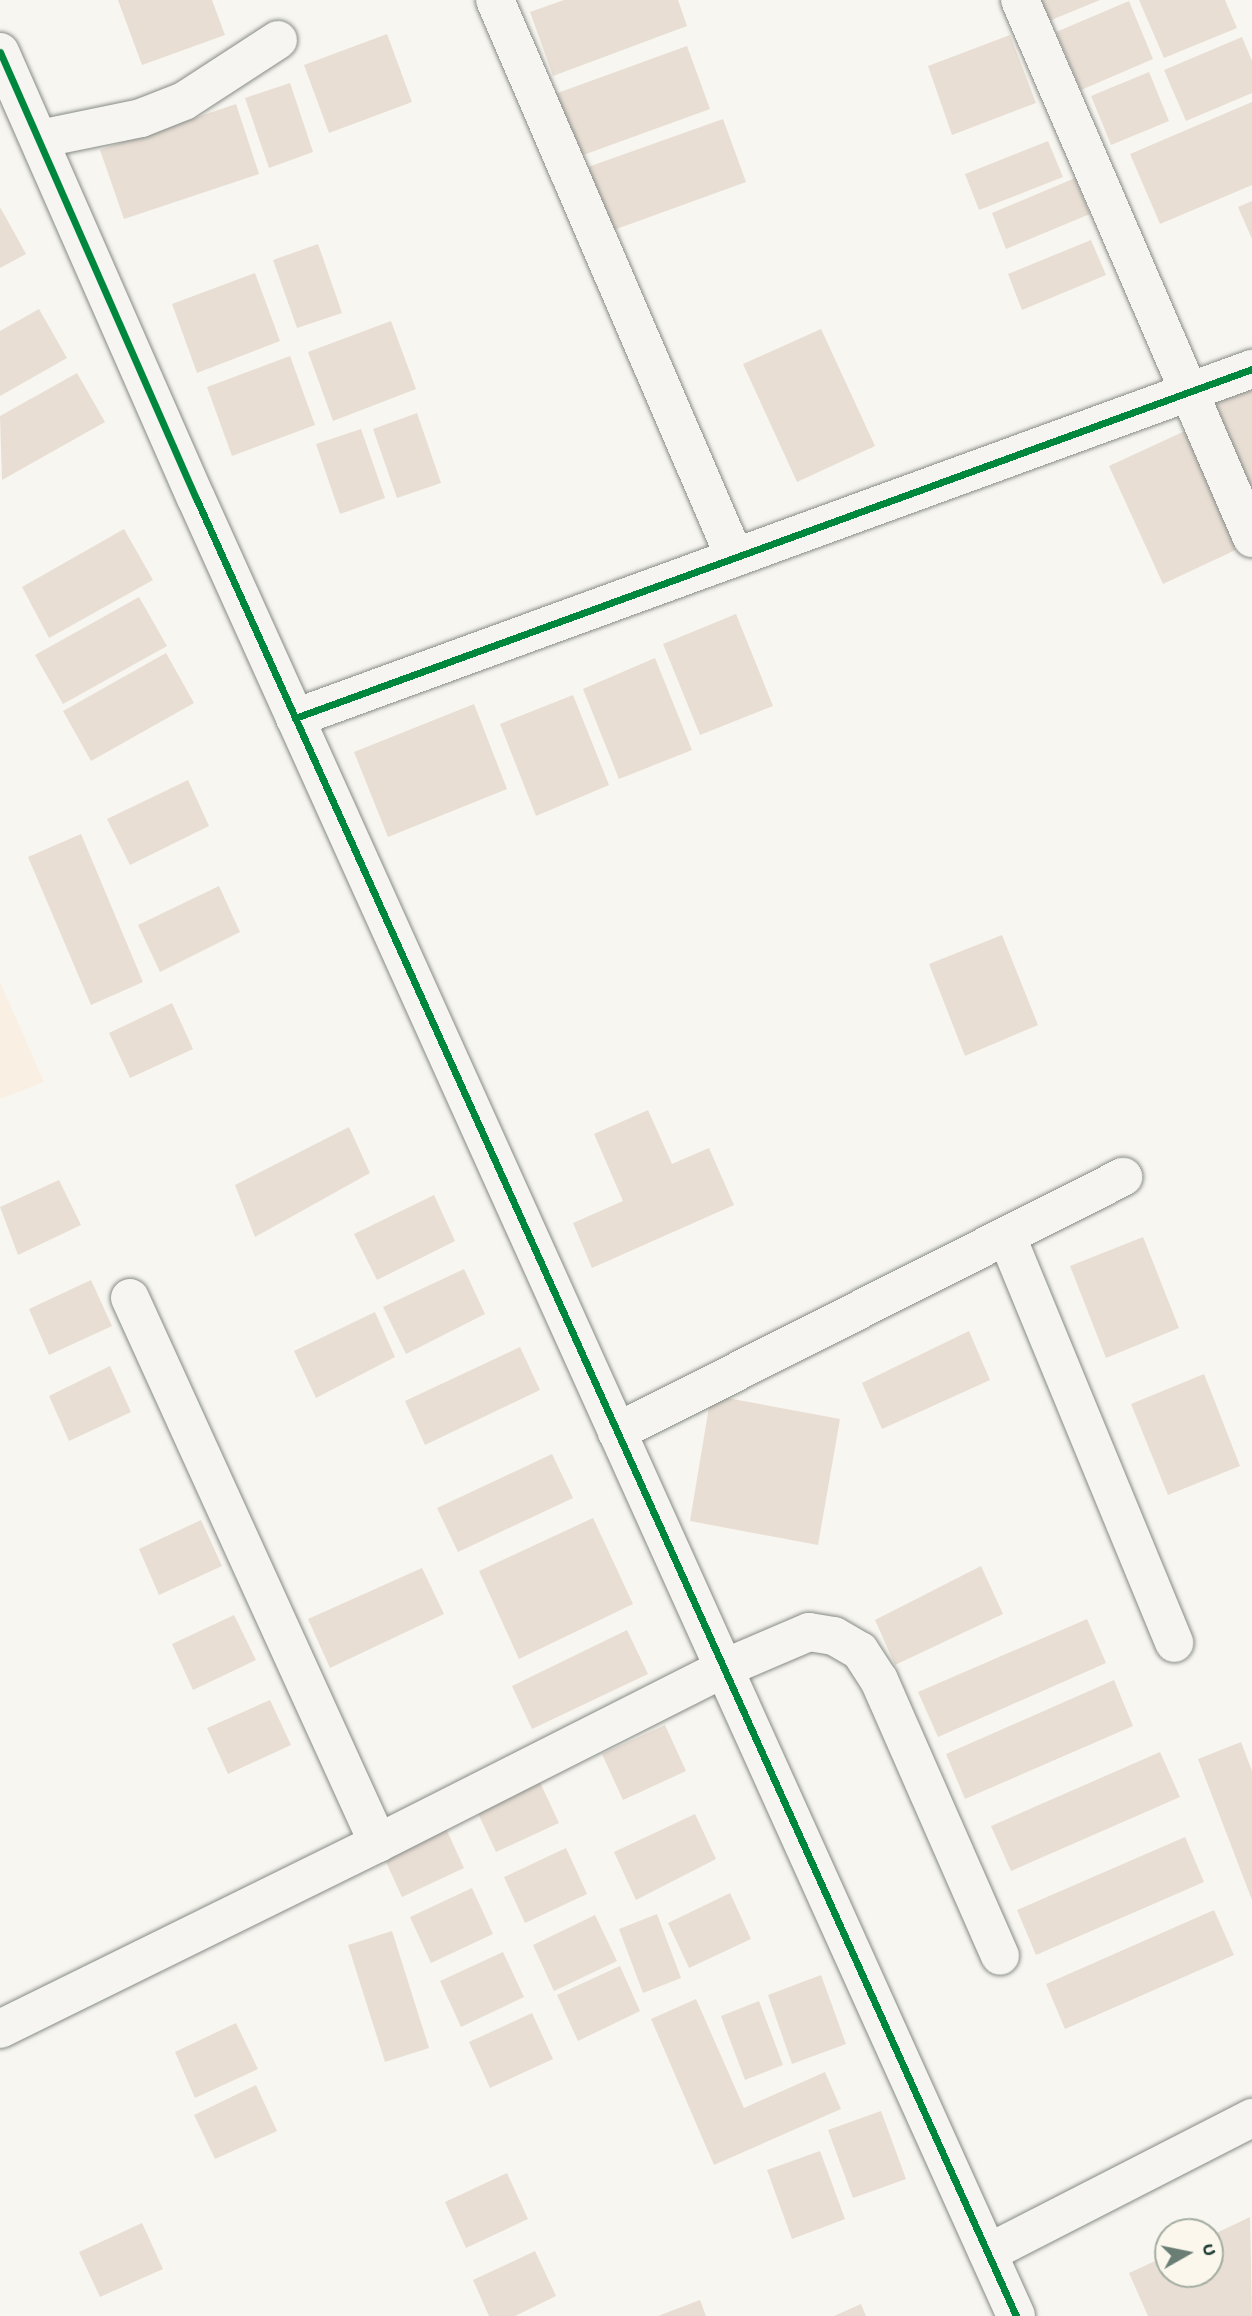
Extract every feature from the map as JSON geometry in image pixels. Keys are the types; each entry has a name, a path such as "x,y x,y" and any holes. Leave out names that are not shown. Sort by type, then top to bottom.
{"street":[{"path":"495,0 735,558"},
{"path":"1020,0 1252,538"},
{"path":"38,139 141,118 184,101 278,40"},
{"path":"0,52 295,718 617,1432 727,1667 1016,2316"},
{"path":"295,718 1252,369"},
{"path":"617,1432 1123,1177"},
{"path":"1007,1237 1174,1643"},
{"path":"130,1298 379,1843"},
{"path":"0,2029 379,1843 727,1667 809,1632 834,1636 860,1651 879,1679 1000,1956"},
{"path":"988,2253 1252,2118"}],"shaded area":[{"path":"0,982 44,1082 0,1099"}],"building":[{"path":"118,0 212,0 225,35 142,65"},
{"path":"564,0 678,0 687,26 553,76 530,12"},
{"path":"1041,0 1100,0 1049,21"},
{"path":"1139,0 1225,0 1237,28 1164,58"},
{"path":"1129,1 1153,59 1081,90 1056,32"},
{"path":"387,34 412,102 329,133 304,65"},
{"path":"1010,35 1036,103 952,135 928,66"},
{"path":"1242,37 1252,61 1252,93 1186,121 1164,70"},
{"path":"687,46 710,109 575,158 552,95"},
{"path":"1149,72 1169,121 1111,145 1091,96"},
{"path":"290,83 313,152 269,168 245,98"},
{"path":"1252,102 1252,185 1160,224 1130,154"},
{"path":"236,104 259,174 124,219 100,150"},
{"path":"723,119 746,182 611,231 588,167"},
{"path":"1048,141 1063,177 979,210 965,174"},
{"path":"1075,178 1090,214 1006,249 992,213"},
{"path":"1252,201 1252,239 1238,207"},
{"path":"0,207 26,254 0,268"},
{"path":"1091,240 1106,275 1022,310 1008,274"},
{"path":"318,244 342,313 297,328 273,260"},
{"path":"255,273 280,341 197,373 172,304"},
{"path":"39,309 67,358 0,396 0,331"},
{"path":"391,321 416,389 333,421 308,352"},
{"path":"821,329 875,446 797,482 743,364"},
{"path":"290,356 315,425 232,456 207,387"},
{"path":"77,373 105,422 2,480 0,416"},
{"path":"1252,385 1252,498 1209,406"},
{"path":"417,413 441,483 397,498 373,429"},
{"path":"361,429 385,498 340,514 316,444"},
{"path":"1187,430 1242,547 1163,584 1109,466"},
{"path":"124,529 153,580 49,638 22,587"},
{"path":"139,597 167,646 63,704 35,655"},
{"path":"736,614 773,706 700,735 663,644"},
{"path":"166,653 194,703 91,761 63,711"},
{"path":"655,658 692,750 619,779 583,689"},
{"path":"573,695 609,785 536,816 500,724"},
{"path":"474,704 507,789 388,837 354,752"},
{"path":"188,780 209,826 130,865 107,819"},
{"path":"81,834 143,982 91,1005 28,857"},
{"path":"219,886 240,932 160,972 138,925"},
{"path":"1002,935 1038,1025 965,1056 929,964"},
{"path":"172,1003 193,1049 130,1078 109,1033"},
{"path":"648,1110 672,1164 709,1148 734,1205 592,1268 573,1223 623,1201 594,1134"},
{"path":"349,1127 370,1173 255,1237 235,1185"},
{"path":"59,1180 81,1225 18,1255 0,1207"},
{"path":"434,1195 455,1241 377,1280 354,1234"},
{"path":"1143,1237 1179,1328 1106,1358 1070,1266"},
{"path":"464,1269 485,1314 406,1354 383,1307"},
{"path":"91,1280 112,1326 49,1355 29,1309"},
{"path":"375,1312 395,1357 316,1398 294,1351"},
{"path":"969,1331 990,1380 882,1429 862,1383"},
{"path":"520,1347 540,1390 425,1445 405,1401"},
{"path":"110,1366 131,1412 69,1441 49,1396"},
{"path":"1204,1374 1240,1466 1168,1495 1131,1404"},
{"path":"711,1395 840,1419 818,1545 690,1521"},
{"path":"552,1454 573,1498 458,1552 437,1508"},
{"path":"593,1518 633,1604 519,1659 479,1571"},
{"path":"201,1520 222,1566 159,1595 139,1549"},
{"path":"981,1566 1003,1614 895,1665 875,1620"},
{"path":"422,1568 444,1614 330,1668 308,1619"},
{"path":"234,1615 256,1660 193,1690 172,1644"},
{"path":"1087,1619 1106,1663 938,1737 918,1692"},
{"path":"627,1630 648,1674 532,1729 512,1686"},
{"path":"1114,1680 1133,1726 965,1799 946,1754"},
{"path":"270,1700 291,1745 228,1774 207,1728"},
{"path":"665,1725 686,1771 623,1800 602,1754"},
{"path":"1241,1742 1252,1771 1252,1900 1198,1759"},
{"path":"1160,1752 1180,1797 1011,1871 991,1826"},
{"path":"538,1778 559,1823 496,1852 475,1807"},
{"path":"695,1814 716,1859 636,1900 614,1852"},
{"path":"443,1822 464,1868 402,1897 381,1851"},
{"path":"1185,1837 1204,1882 1036,1955 1017,1910"},
{"path":"566,1848 587,1894 525,1923 504,1877"},
{"path":"472,1888 493,1934 431,1963 410,1917"},
{"path":"730,1893 751,1939 689,1968 668,1923"},
{"path":"1214,1910 1234,1955 1065,2029 1046,1984"},
{"path":"657,1914 681,1978 643,1993 619,1929"},
{"path":"595,1915 617,1961 554,1991 533,1945"},
{"path":"392,1931 429,2048 385,2062 348,1945"},
{"path":"503,1952 524,1997 461,2027 440,1981"},
{"path":"620,1966 640,2011 578,2041 557,1995"},
{"path":"821,1975 846,2044 792,2064 768,1995"},
{"path":"696,1999 744,2108 825,2072 841,2109 714,2165 651,2019"},
{"path":"759,2001 783,2065 745,2080 721,2016"},
{"path":"532,2013 553,2059 490,2088 469,2042"},
{"path":"236,2023 258,2069 195,2098 175,2052"},
{"path":"256,2085 277,2131 215,2159 194,2115"},
{"path":"881,2111 906,2179 853,2198 828,2130"},
{"path":"820,2151 845,2219 792,2239 767,2170"},
{"path":"507,2173 528,2219 466,2248 445,2202"},
{"path":"1250,2217 1252,2316 1148,2316 1129,2273 1154,2261 1154,2288 1224,2288 1224,2229"},
{"path":"142,2223 163,2269 100,2297 79,2252"},
{"path":"535,2251 556,2296 515,2316 489,2316 473,2280"},
{"path":"700,2300 706,2316 658,2316"},
{"path":"861,2304 866,2316 834,2316"}],"cycle path":[{"path":"0,52 196,498 1016,2316"},
{"path":"295,718 1252,369"}]}
